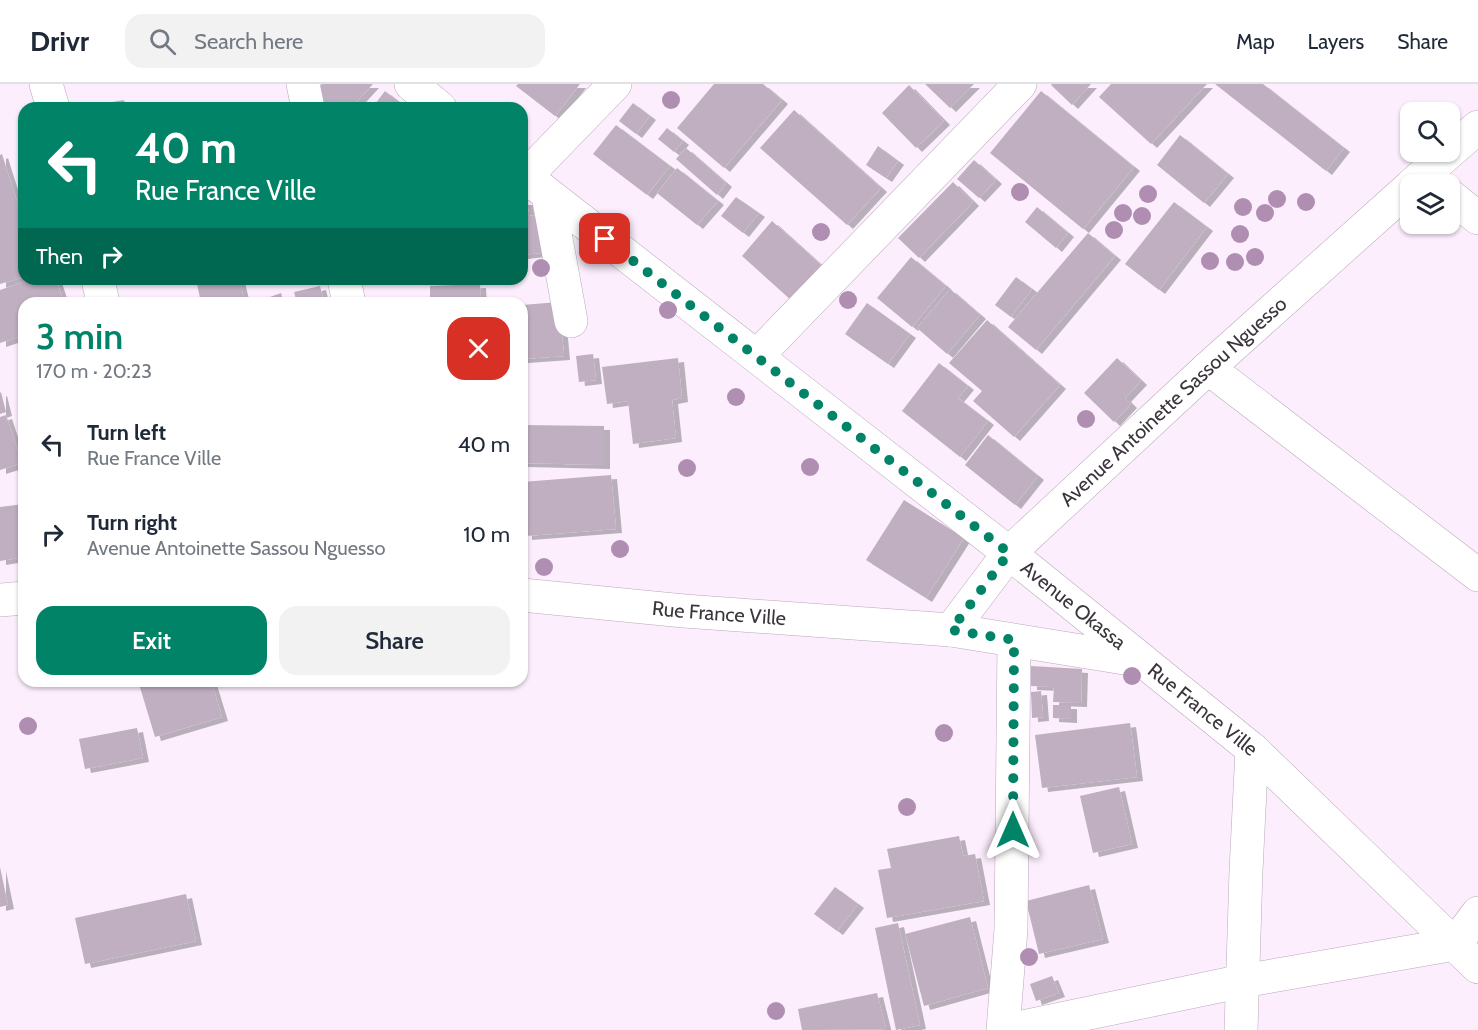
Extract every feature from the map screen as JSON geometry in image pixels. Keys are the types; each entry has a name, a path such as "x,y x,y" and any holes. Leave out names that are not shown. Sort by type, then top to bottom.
{"street":[{"path":"46,84 51,102"},
{"path":"303,84 307,102"},
{"path":"411,84 434,102"},
{"path":"571,321 532,182 615,84"},
{"path":"757,356 1020,84"},
{"name":"Avenue Antoinette Sassou Nguesso","path":"1429,174 1478,127"},
{"name":"Avenue Okassa","path":"532,182 1009,553 1143,662"},
{"name":"Avenue Antoinette Sassou Nguesso","path":"951,630 1009,553 1208,368 1400,200"},
{"path":"1460,204 1478,218"},
{"path":"1208,368 1478,575"},
{"name":"Rue France Ville","path":"528,596 684,611 951,630 1143,662 1252,750 1478,967"},
{"path":"0,600 18,598"},
{"path":"1003,1030 1011,929 1014,640"},
{"path":"1241,1030 1252,750"},
{"path":"1008,1030 1243,981 1455,944 1478,912"}],"building":[{"path":"322,84 373,84 356,102 313,102 309,98"},
{"path":"518,84 580,84 555,116 516,86"},
{"path":"714,84 763,84 782,100 724,168 677,128"},
{"path":"925,84 974,84 950,108"},
{"path":"1052,84 1091,84 1072,105"},
{"path":"1111,84 1207,84 1151,144 1099,97"},
{"path":"1215,84 1263,84 1344,148 1326,171"},
{"path":"909,85 944,121 916,148 882,113"},
{"path":"385,91 399,102 377,102"},
{"path":"1041,91 1134,167 1083,229 990,153"},
{"path":"633,103 650,116 636,134 619,121"},
{"path":"794,110 881,188 847,225 760,148"},
{"path":"616,125 670,166 647,195 593,154"},
{"path":"667,128 683,141 674,152 658,139"},
{"path":"1180,135 1228,174 1204,203 1157,165"},
{"path":"878,146 898,161 886,178 866,165"},
{"path":"686,148 726,183 717,195 676,159"},
{"path":"2,154 18,205 18,279 0,284 0,155"},
{"path":"974,160 996,180 979,198 957,179"},
{"path":"677,168 718,201 697,225 657,193"},
{"path":"953,182 973,202 919,258 898,238"},
{"path":"736,197 759,213 743,233 721,216"},
{"path":"1174,202 1207,227 1159,290 1125,264"},
{"path":"1037,207 1068,233 1056,248 1025,222"},
{"path":"528,208 529,216 545,214 549,252 528,254"},
{"path":"772,221 823,267 792,301 742,256"},
{"path":"1088,233 1115,256 1036,350 1008,327"},
{"path":"911,257 946,286 912,327 877,298"},
{"path":"1016,277 1032,289 1011,317 995,305"},
{"path":"18,284 58,285 62,297 18,297 18,337 0,343 0,290"},
{"path":"197,285 240,285 244,297 200,297"},
{"path":"480,285 481,297 430,297 430,286"},
{"path":"320,286 323,297 295,297 294,292"},
{"path":"950,289 980,315 947,354 917,328"},
{"path":"281,293 282,297 270,297"},
{"path":"559,302 564,356 528,359 528,305"},
{"path":"867,303 910,334 888,364 845,334"},
{"path":"987,320 1060,385 1014,437 973,401 982,391 949,363"},
{"path":"593,354 596,380 579,382 576,356"},
{"path":"678,358 682,398 672,400 676,438 633,444 628,401 607,404 602,367"},
{"path":"1117,358 1141,381 1125,398 1131,404 1114,422 1084,393"},
{"path":"939,363 968,386 958,398 988,421 960,457 902,411"},
{"path":"0,393 6,412 0,414"},
{"path":"6,415 18,451 18,464 0,470 0,417"},
{"path":"528,425 604,426 604,465 528,463"},
{"path":"988,435 1038,476 1015,505 965,465"},
{"path":"611,475 616,529 528,536 528,482"},
{"path":"904,500 964,538 926,598 866,560"},
{"path":"18,505 18,558 0,561 0,507"},
{"path":"1031,666 1082,669 1081,703 1053,702 1054,687 1031,686"},
{"path":"140,687 213,687 222,717 155,737"},
{"path":"1041,691 1043,717 1032,718 1031,692"},
{"path":"1053,705 1071,705 1071,719 1053,718"},
{"path":"1130,723 1137,777 1042,788 1035,735"},
{"path":"137,728 143,758 85,769 79,739"},
{"path":"1119,787 1132,844 1093,853 1080,796"},
{"path":"959,836 963,856 975,854 984,901 887,918 878,870 891,868 887,849"},
{"path":"0,867 8,905 0,907"},
{"path":"1089,885 1103,939 1039,954 1026,901"},
{"path":"835,887 858,904 837,931 814,914"},
{"path":"186,894 196,941 85,964 75,918"},
{"path":"970,917 988,988 924,1006 905,934"},
{"path":"898,923 920,1025 896,1030 875,928"},
{"path":"1052,976 1059,993 1036,1001 1030,984"},
{"path":"877,993 886,1029 802,1030 798,1009"}],"route":[{"path":"605,239 1009,553 951,630 1014,640 1013,830"}]}
